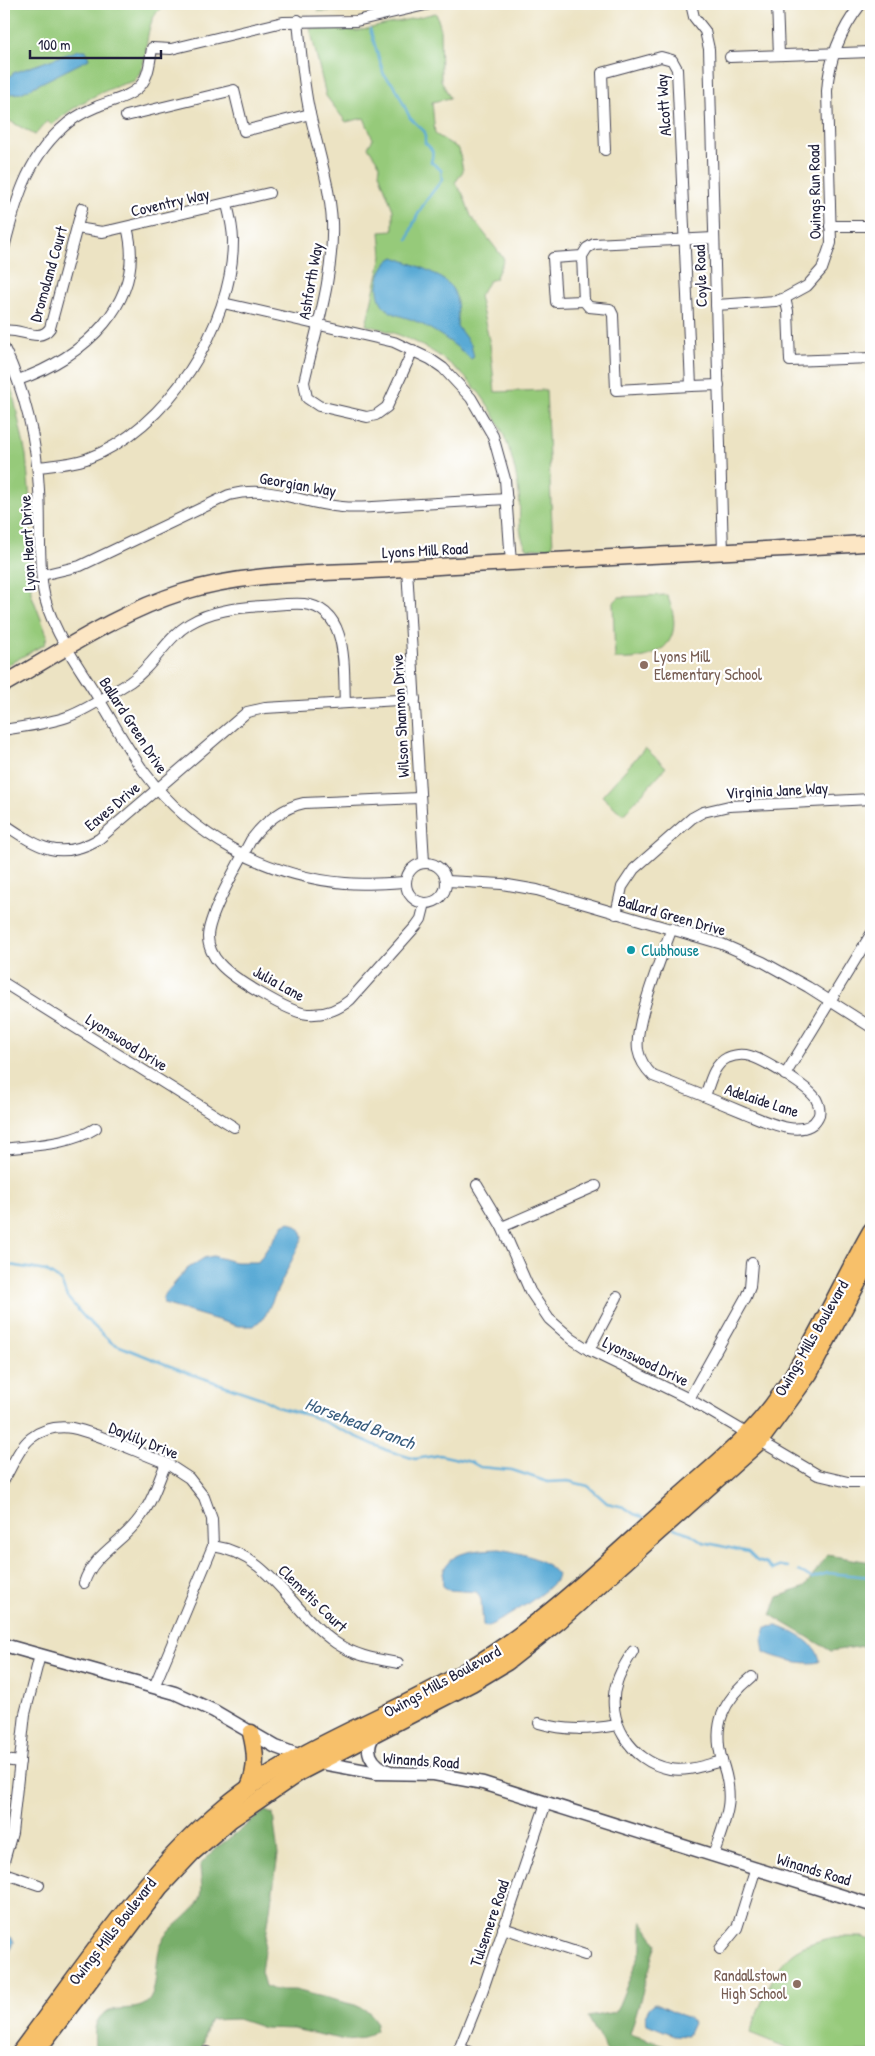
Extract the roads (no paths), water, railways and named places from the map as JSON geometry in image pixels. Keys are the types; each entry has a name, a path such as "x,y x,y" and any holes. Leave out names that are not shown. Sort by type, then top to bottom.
{"main road":[{"name":"Lyons Mill Road","path":"4,684 126,615 184,592 259,578 408,568 723,553 871,543"},
{"name":"Owings Mills Boulevard","path":"754,1438 798,1366 871,1231"},
{"name":"Owings Mills Boulevard","path":"36,2052 160,1887 192,1853 230,1820 281,1784 309,1759 501,1650 643,1537 754,1438 809,1374 871,1258"},
{"name":"Owings Mills Boulevard","path":"20,2052 139,1893 184,1843 249,1787 309,1759 376,1732 472,1683 507,1662 559,1621 643,1537"},
{"path":"249,1787 255,1774 256,1760 252,1733"}],"street":[{"path":"4,248 18,193 26,174 36,159 60,129 76,117 126,95 140,86 148,71 152,48 171,49 298,20 356,21 430,4"},
{"name":"Coyle Road","path":"691,4 694,17 705,31 708,39 723,553"},
{"path":"777,4 779,55"},
{"name":"Owings Run Road","path":"716,305 776,301 785,298 807,286 819,274 828,256 831,243 828,70 841,34 861,4"},
{"name":"Ashforth Way","path":"298,20 310,114 330,203 332,222 331,257 304,382 308,398 319,406 367,416 382,412 387,407 413,350"},
{"path":"730,57 871,52"},
{"name":"Alcott Way","path":"605,150 602,73 661,57 672,60 677,69 685,239"},
{"path":"126,116 234,90 244,131 310,114"},
{"name":"Coventry Way","path":"77,228 102,232 269,193"},
{"path":"38,467 86,459 111,446 147,420 175,392 198,359 223,303 233,241 227,204"},
{"name":"Dromoland Court","path":"4,331 11,329 38,336 48,333 53,322 82,208"},
{"path":"830,226 871,226"},
{"path":"18,380 40,373 69,356 97,332 108,317 119,301 131,268 131,243 127,227"},
{"path":"714,238 594,244 587,248 582,256 584,301 589,307 606,308 612,313 616,390 719,385"},
{"path":"685,239 691,386"},
{"path":"582,256 553,258 556,302 584,301"},
{"path":"785,298 788,311 790,361 871,358"},
{"path":"223,303 375,336 430,358 453,378 483,416 500,455 507,499 511,563"},
{"name":"Lyon Heart Drive","path":"4,348 18,380 38,467 42,576 47,605 68,648"},
{"name":"Georgian Way","path":"42,576 80,566 229,495 240,492 260,490 325,505 355,508 507,499"},
{"path":"871,543 871,554"},
{"name":"Wilson Shannon Drive","path":"408,568 416,699 419,798 424,862"},
{"path":"4,730 66,718 140,675 179,631 200,618 235,609 305,604 323,611 337,629 342,649 345,703"},
{"name":"Ballard Green Drive","path":"68,648 129,751 157,788 178,811 203,832 243,855 293,874 319,880 346,883 405,882"},
{"name":"Eaves Drive","path":"4,824 34,844 45,848 75,849 99,838 247,712 265,708 416,699"},
{"name":"Julia Lane","path":"419,798 294,805 287,808 256,832 212,920 208,938 210,948 219,964 226,970 286,1008 296,1012 320,1014 342,1006 350,1000 416,926 421,919 425,903"},
{"name":"Virginia Jane Way","path":"616,914 622,887 634,869 692,818 703,812 729,806 871,800"},
{"path":"424,862 439,867 447,881 446,888 438,899 425,903 411,897 405,882 411,868 424,862"},
{"name":"Ballard Green Drive","path":"447,881 518,886 672,928 722,944 763,962 871,1027"},
{"name":"Adelaide Lane","path":"672,928 639,1030 638,1048 640,1059 653,1076 768,1121 795,1128 809,1127 819,1114 818,1102 812,1093 750,1056 728,1058 717,1067 705,1096"},
{"path":"784,1075 871,934"},
{"name":"Lyonswood Drive","path":"4,983 234,1127"},
{"path":"4,1149 71,1140 96,1128"},
{"name":"Lyonswood Drive","path":"477,1185 502,1227 522,1276 540,1306 561,1330 589,1350 689,1399 818,1475 848,1482 871,1482"},
{"path":"502,1227 596,1186"},
{"path":"689,1399 746,1297 750,1287 752,1263"},
{"path":"589,1350 617,1297"},
{"name":"Daylily Drive","path":"4,1480 25,1444 31,1438 52,1428 77,1430 166,1464 188,1478 204,1497 212,1519 213,1546 154,1686"},
{"path":"84,1583 87,1573 96,1560 139,1520 150,1502 166,1464"},
{"name":"Clemetis Court","path":"213,1546 236,1551 255,1563 325,1634 345,1649 398,1663"},
{"name":"Winands Road","path":"4,1646 154,1686 198,1702 276,1747 309,1759 358,1771 450,1776 483,1783 871,1905"},
{"path":"633,1652 616,1683 614,1698 616,1725 638,1754 663,1767 679,1770 722,1761"},
{"path":"4,1861 12,1833 25,1714 40,1655"},
{"path":"713,1856 730,1801 730,1790 722,1761 718,1734 724,1708 736,1691 752,1677"},
{"path":"539,1723 575,1730 616,1725"},
{"path":"376,1732 369,1742 370,1757 379,1767 395,1774"},
{"path":"4,1760 20,1762"},
{"name":"Tulsemere Road","path":"463,2051 546,1803"},
{"path":"720,1949 737,1928 756,1868"},
{"path":"4,1873 38,1885"},
{"path":"504,1928 585,1955"}],"water":[{"path":"79,50 86,50 89,59 21,93 10,94 8,79 13,73"},
{"path":"394,257 440,277 451,287 457,301 457,326 471,345 474,357 471,359 451,342 413,320 393,313 383,305 379,298 378,282 384,267"},
{"path":"290,1222 299,1228 303,1237 265,1316 254,1326 238,1326 164,1304 163,1299 166,1293 187,1269 204,1258 213,1256 235,1262 258,1262 284,1224"},
{"path":"500,1549 539,1560 553,1569 558,1575 555,1581 538,1596 515,1612 486,1627 483,1625 481,1600 477,1592 449,1590 443,1586 443,1574 446,1565 460,1554"},
{"path":"777,1626 804,1639 815,1649 820,1661 809,1663 792,1661 764,1652 762,1640 766,1627"},
{"path":"4,1933 12,1938 14,1942 4,1965"},
{"path":"656,2003 690,2019 693,2023 687,2036 674,2035 647,2024 647,2011"}],"waterway":[{"path":"4,9 11,4"},
{"path":"370,29 384,75 395,86 410,118 425,132 425,143 432,151 431,162 441,170 442,180 422,208 408,240"},
{"name":"Horsehead Branch","path":"4,1264 46,1271 61,1281 67,1297 85,1318 112,1343 188,1373 261,1398 280,1408 311,1416 386,1450 415,1459 440,1455 471,1462 480,1467 512,1470 548,1482 568,1481 588,1486 607,1503 624,1507 634,1514 645,1518"},
{"name":"Horsehead Branch","path":"674,1528 691,1534 703,1542 748,1552 757,1561 766,1564 772,1570 781,1566 787,1567"},
{"name":"Horsehead Branch","path":"798,1571 812,1578 827,1573 871,1577"}],"place":[{"name":"Lyons Mill Elementary School","path":"644,665"},
{"name":"Clubhouse","path":"631,950"},
{"name":"Randallstown High School","path":"797,1984"}]}
